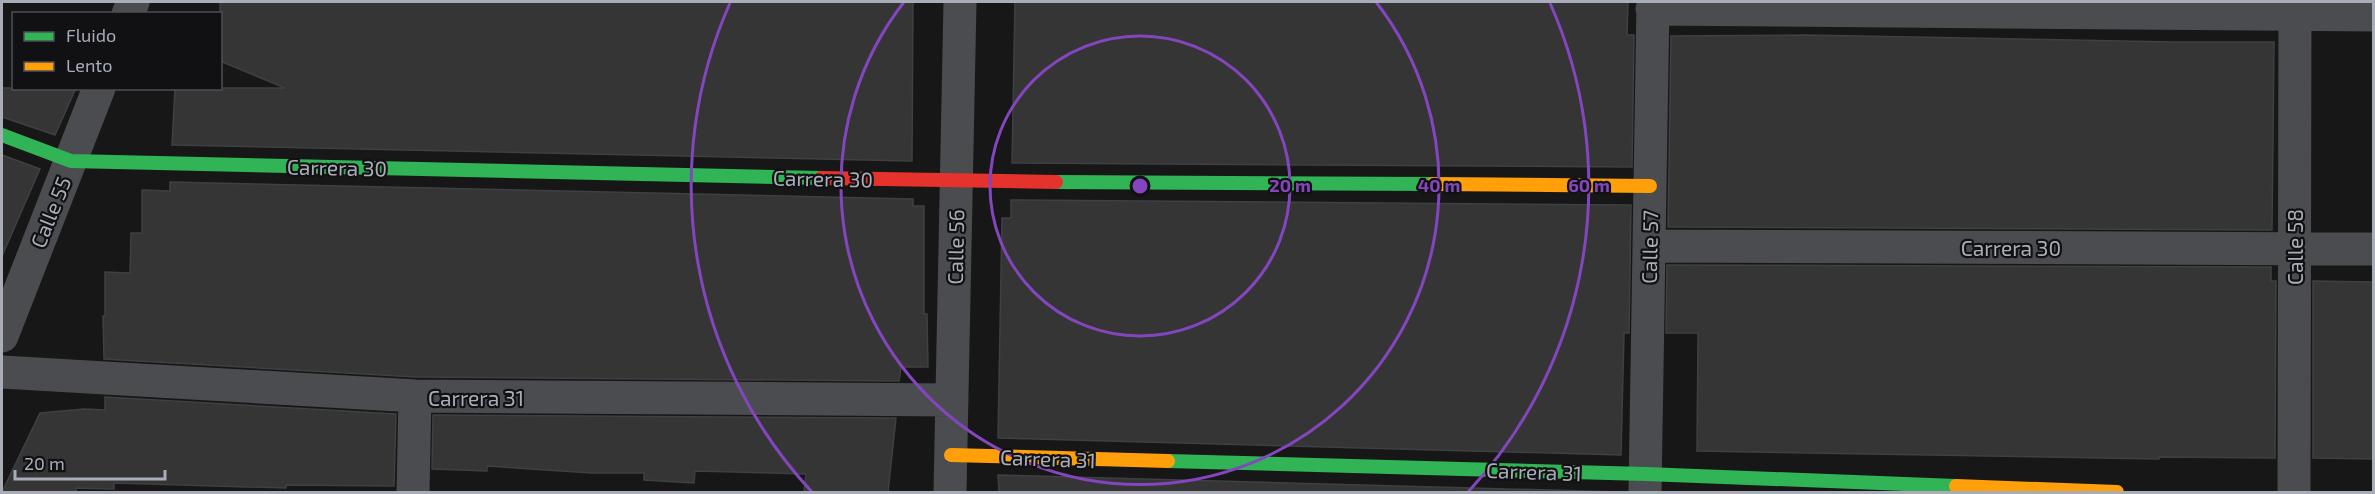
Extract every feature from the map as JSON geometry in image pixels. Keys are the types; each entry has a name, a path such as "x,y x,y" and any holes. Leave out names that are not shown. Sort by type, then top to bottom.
{"street":[{"name":"Calle 56","path":"950,492 960,2"},
{"path":"1653,5 2295,8 2373,15"},
{"name":"Calle 57","path":"1646,483 1653,5"},
{"name":"Calle 58","path":"2294,492 2295,8"},
{"name":"Calle 55","path":"2,336 98,90"},
{"name":"Carrera 30","path":"2,135 71,161 956,181 1650,186"},
{"name":"Carrera 30","path":"1649,246 2373,249"},
{"name":"Carrera 31","path":"2,372 415,396 952,400"},
{"path":"413,492 415,396"},
{"name":"Carrera 31","path":"951,455 1646,483 2117,492"}],"building":[{"path":"220,2 913,2 912,161 172,145 175,90 285,88 222,62 222,12 220,12"},
{"path":"1015,2 1628,2 1627,35 1634,35 1632,167 1012,163"},
{"path":"1807,35 2274,42 2272,230 1668,227 1671,36"},
{"path":"2,88 75,90 55,135 2,117"},
{"path":"2,155 40,169 2,256"},
{"path":"170,182 913,199 913,206 924,206 924,314 927,314 928,367 901,367 899,381 416,377 104,359 105,272 130,273 131,233 142,233 142,190 170,191"},
{"path":"1011,200 1631,205 1629,333 1624,333 1621,455 998,438 1002,218 1011,218"},
{"path":"1667,265 2271,267 2271,281 2276,281 2275,458 2159,457 2159,459 1697,451 1698,333 1666,333"},
{"path":"2313,281 2373,282 2373,459 2313,458"},
{"path":"105,397 396,414 394,486 286,485 286,488 114,483 114,489 76,488 76,492 2,492 40,413 84,409 105,410"},
{"path":"433,415 896,418 888,492 804,492 806,474 695,471 694,483 644,480 644,473 592,473 487,466 487,471 432,469"},
{"path":"998,475 1621,492 999,492"}],"traffic: fast":[{"path":"2,135 71,161 821,178"},
{"path":"1056,182 1433,184"},
{"path":"1168,461 1646,474 1956,486"}],"traffic: slow":[{"path":"1433,184 1650,186"},
{"path":"951,455 1168,461"},
{"path":"1956,486 2117,492"}],"traffic: jam":[{"path":"821,178 1056,182"}]}
